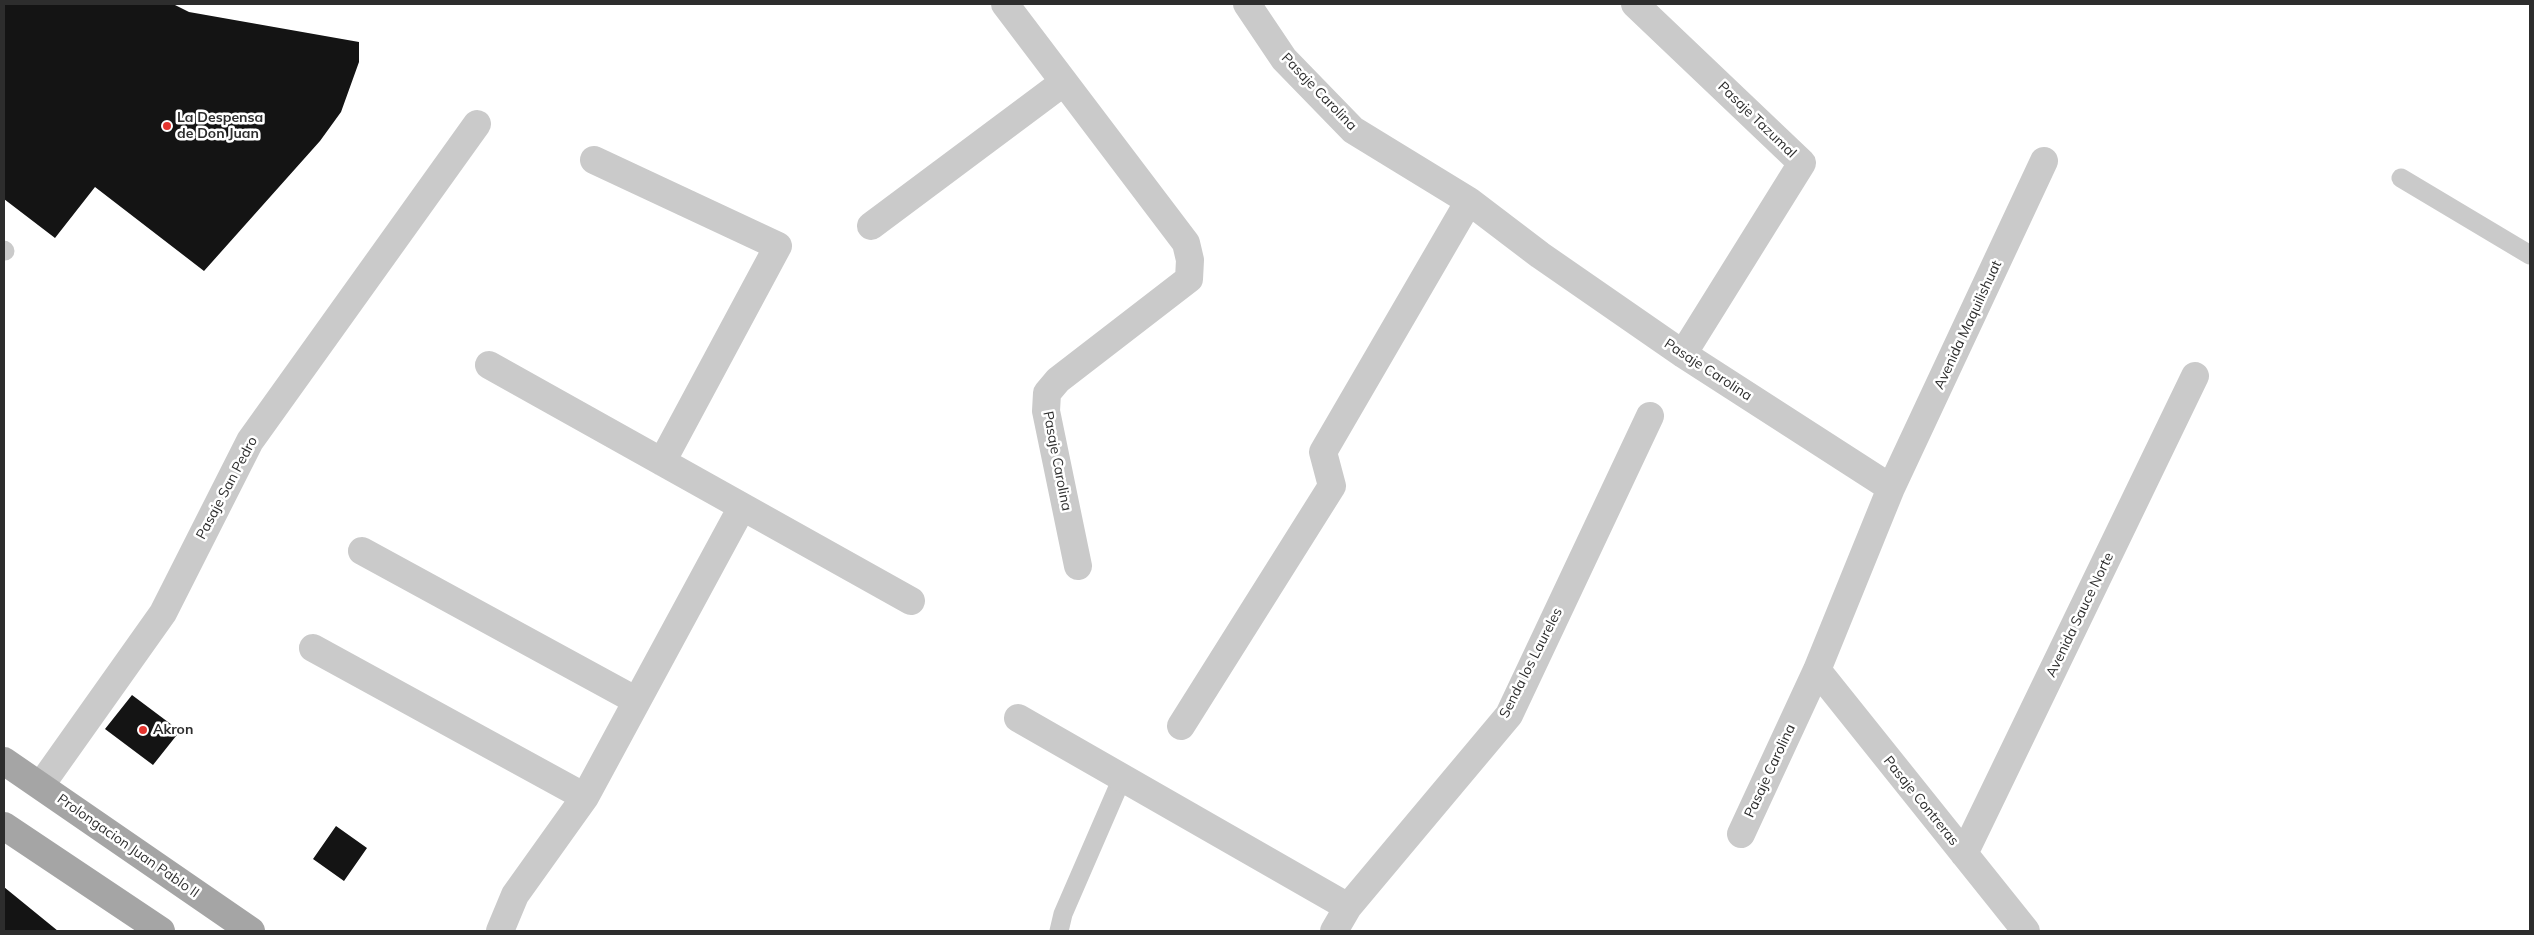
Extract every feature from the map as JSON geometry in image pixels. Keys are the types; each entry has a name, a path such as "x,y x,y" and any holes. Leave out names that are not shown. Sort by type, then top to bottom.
{"main road":[{"name":"Prolongacion Juan Pablo II","path":"4,761 251,931"},
{"path":"4,826 161,931"}],"street":[{"name":"Pasaje Carolina","path":"1005,4 1186,243 1190,260 1189,279 1058,380 1047,393 1046,411 1078,566"},
{"name":"Pasaje Carolina","path":"1248,4 1284,59 1353,130 1469,201 1540,256 1683,354 1891,488 1816,670 1741,834"},
{"name":"Pasaje Tazumal","path":"1635,4 1802,163 1683,354"},
{"path":"871,226 1064,82"},
{"name":"Pasaje San Pedro","path":"41,785 163,613 250,442 477,124"},
{"path":"594,160 778,246 662,462"},
{"name":"Avenida Maquilishuat","path":"1891,488 2044,161"},
{"path":"1181,726 1332,486 1323,452 1469,201"},
{"path":"489,365 911,601"},
{"name":"Avenida Sauce Norte","path":"1964,854 2195,376"},
{"name":"Senda los Laureles","path":"1334,931 1348,907 1509,715 1650,416"},
{"path":"500,931 515,895 585,797 742,507"},
{"path":"362,551 637,701"},
{"path":"313,648 585,797"},
{"name":"Pasaje Contreras","path":"1816,670 2026,931"},
{"path":"1018,718 1348,907"}],"lane":[{"path":"2401,178 2530,255"},
{"path":"1059,931 1063,914 1122,778"}],"building":[{"name":"La Despensa de Don Juan","path":"4,4 173,4 189,12 359,42 359,62 341,112 320,141 204,271 95,187 55,238 4,199"},
{"name":"Akron","path":"132,695 180,731 153,765 105,729"},
{"path":"336,826 367,848 344,881 313,859"},
{"path":"4,887 58,931 4,931"}],"place":[{"name":"La Despensa de Don Juan","path":"167,126"},
{"name":"Akron","path":"143,730"}]}
